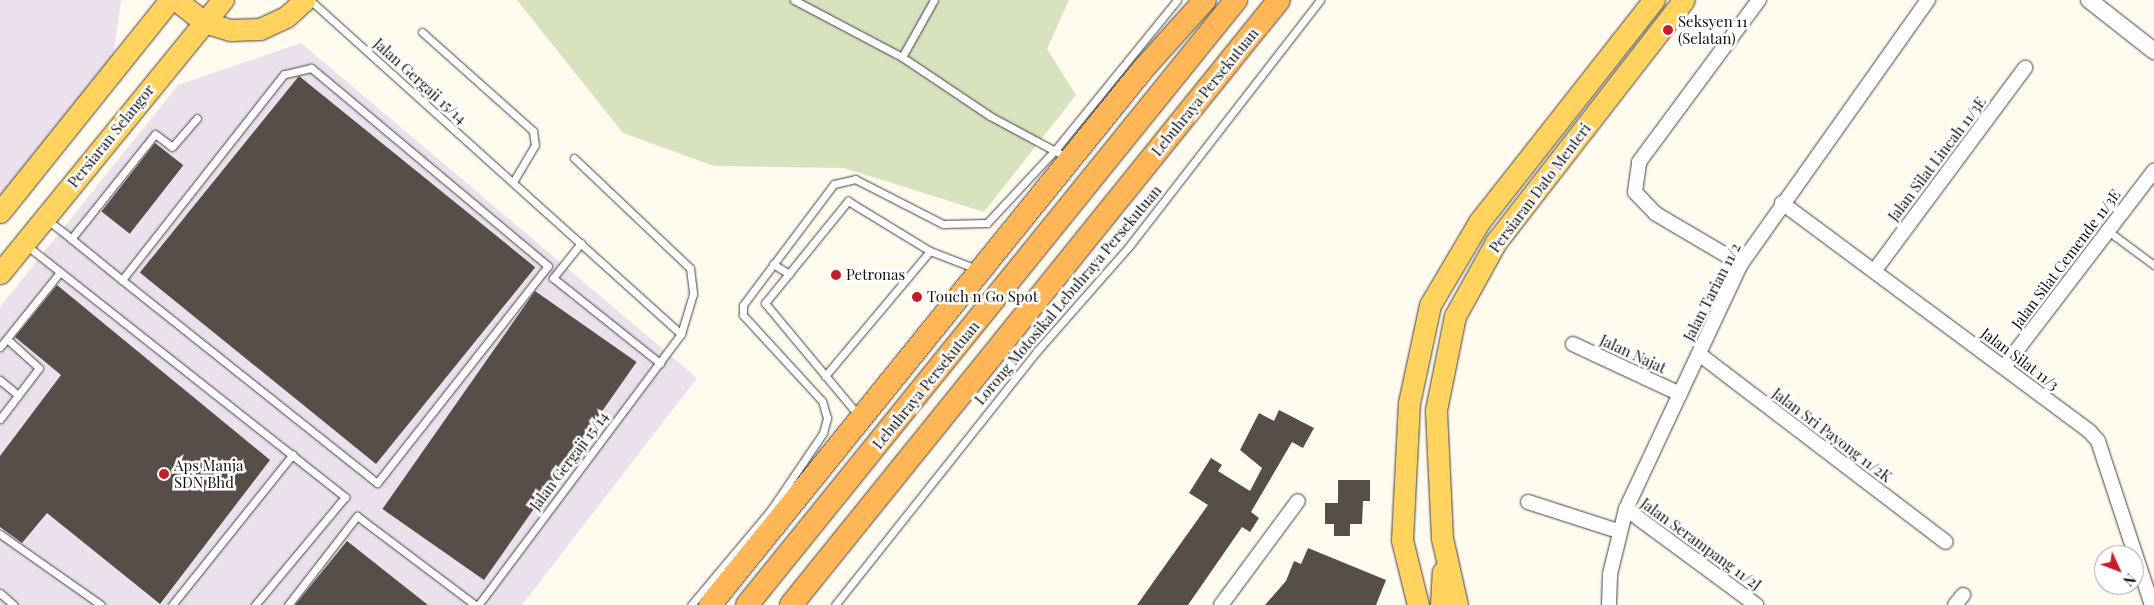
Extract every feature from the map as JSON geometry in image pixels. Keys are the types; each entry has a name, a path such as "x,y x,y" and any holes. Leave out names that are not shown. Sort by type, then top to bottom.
{"highway":[{"path":"710,605 980,270 1062,154 1205,0"},
{"name":"Lebuhraya Persekutuan","path":"747,605 1236,0"},
{"name":"Lebuhraya Persekutuan","path":"791,605 1279,0"}],"main road":[{"path":"0,212 170,0"},
{"path":"176,0 204,22 231,30 260,29 286,18 305,0"},
{"name":"Persiaran Selangor","path":"0,273 223,0"},
{"name":"Persiaran Dato Menteri","path":"1418,605 1402,540 1409,403 1430,305 1479,222 1654,0"},
{"name":"Persiaran Dato Menteri","path":"1457,605 1444,550 1436,410 1455,316 1496,242 1684,0"},
{"path":"1441,605 1444,550"}],"street":[{"path":"1741,264 1656,214 1635,192 1639,162 1759,0"},
{"name":"Jalan Tarian 11/2","path":"1609,605 1618,531 1626,509 1741,264 1928,0"},
{"path":"2092,1 2154,50"},
{"name":"Jalan Silat Lincah 11/3E","path":"1875,270 2026,68"},
{"name":"Jalan Silat Cemende 11/3E","path":"2004,367 2154,171"},
{"name":"Jalan Silat 11/3","path":"1782,204 1875,270 2004,367 2098,442 2152,605"},
{"name":"Jalan Najat","path":"1573,344 1680,394"},
{"name":"Jalan Sri Payong 11/2K","path":"1699,354 1946,542"},
{"path":"1221,605 1298,501"},
{"path":"1528,502 1618,531"},
{"name":"Jalan Serampang 11/2J","path":"1626,509 1756,605"}],"lane":[{"name":"Jalan Gergaji 15/14","path":"310,0 681,334"},
{"path":"794,0 902,57 990,116 1062,154"},
{"path":"902,57 934,0"},
{"path":"691,605 770,511 813,450 827,418 822,401 743,315 749,292 843,178 855,179 943,224 987,223 1062,154 1177,0"},
{"name":"Lorong Motosikal Lebuhraya Persekutuan","path":"835,605 1037,352 1130,245 1320,0"},
{"path":"422,32 533,131 535,145 513,182"},
{"path":"44,218 71,239 122,280 378,483 548,266 310,68 284,74 122,280"},
{"path":"71,239 155,134 172,147 197,118"},
{"name":"Jalan Gergaji 15/14","path":"476,605 681,334 693,294 690,268 574,158"},
{"path":"861,418 765,303 848,202 930,251 980,270"},
{"path":"2108,231 2154,265"},
{"path":"581,243 553,278 660,363"},
{"path":"24,244 293,454 345,497 255,605"},
{"path":"825,376 930,251"},
{"path":"774,264 789,274"},
{"path":"0,347 60,272"},
{"path":"0,419 39,368 7,338"},
{"path":"0,380 18,395"},
{"path":"172,605 293,454"},
{"path":"288,605 357,516 476,605"},
{"path":"0,534 101,605"},
{"path":"0,593 14,605"}],"shaded area":[{"path":"0,0 121,0 113,59 0,201"},
{"path":"301,43 697,378 522,605 0,605 0,307 178,85"}],"green space":[{"path":"517,0 1069,0 1047,49 1076,95 984,212 844,168 714,166 623,133"}],"building":[{"path":"299,76 535,267 376,464 140,273"},
{"path":"155,143 183,165 130,234 101,212"},
{"path":"57,285 270,460 160,604 47,513 22,543 0,527 0,456 61,375 15,337"},
{"path":"535,291 637,362 484,580 382,509"},
{"path":"1279,410 1314,428 1303,448 1292,442 1251,512 1259,518 1250,532 1242,527 1188,605 1137,605 1208,505 1189,493 1211,458 1222,465 1218,471 1250,491 1262,468 1240,450 1259,413 1274,421"},
{"path":"1338,480 1370,480 1370,501 1363,501 1362,524 1350,524 1350,536 1334,536 1334,524 1325,524 1325,503 1338,503"},
{"path":"347,541 428,605 295,605"},
{"path":"1308,548 1386,580 1376,605 1265,605 1286,581 1294,561 1301,564"}],"place":[{"name":"Seksyen 11 (Selatan)","path":"1668,30"},
{"name":"Petronas","path":"836,275"},
{"name":"Touch n Go Spot","path":"917,297"},
{"name":"Aps Manja SDN Bhd","path":"164,474"}]}
